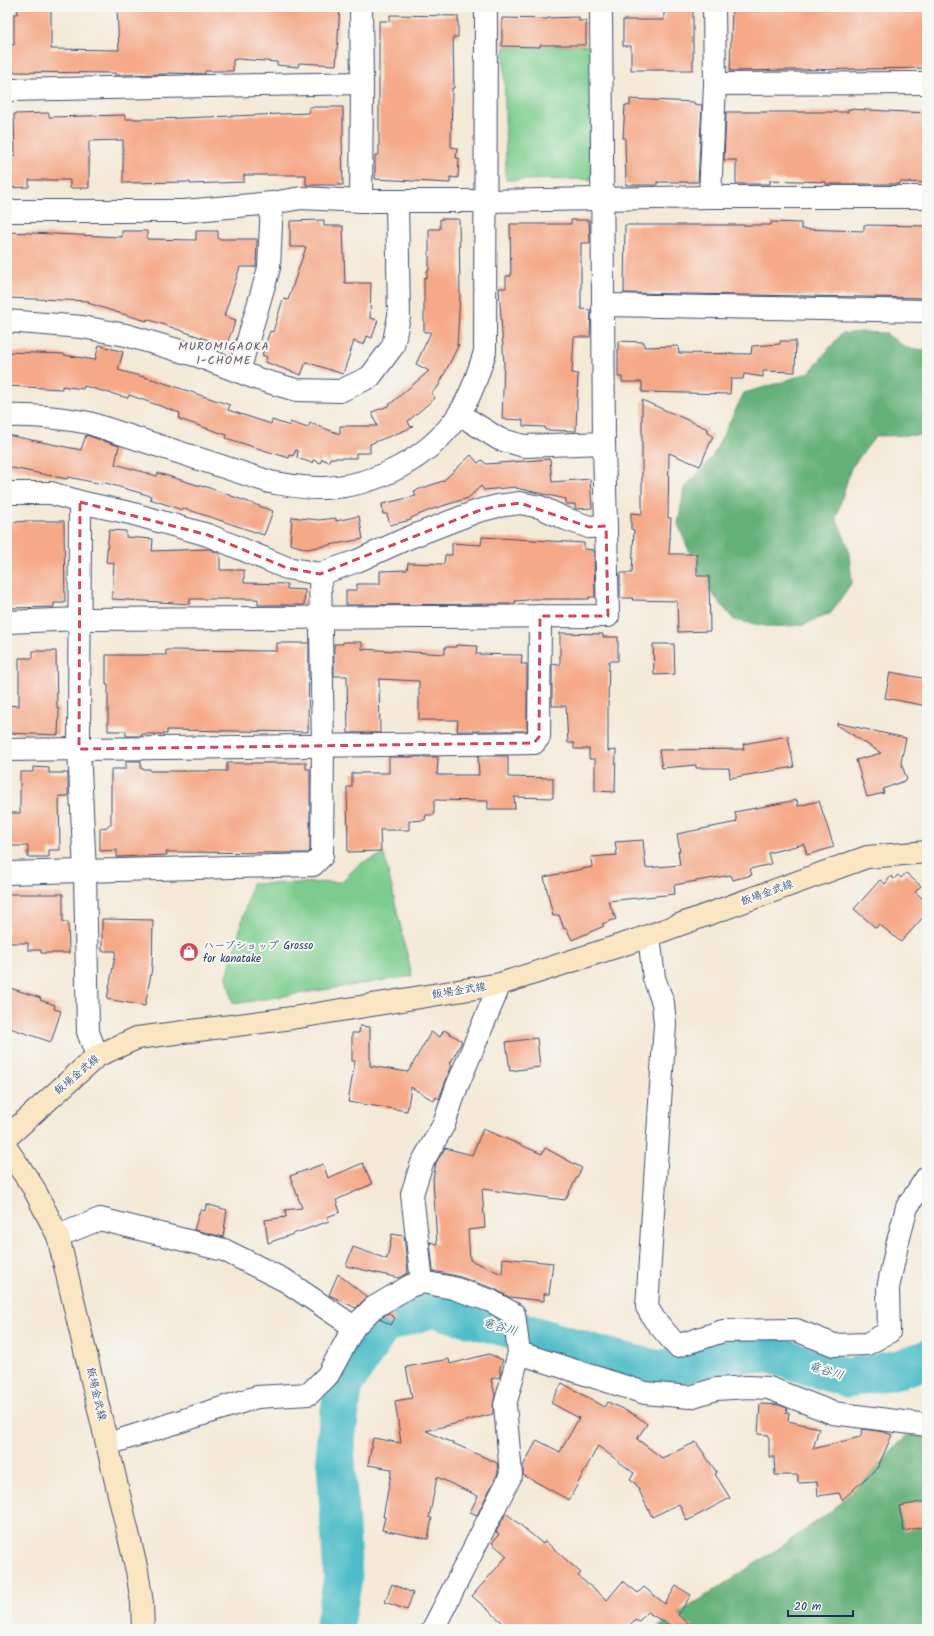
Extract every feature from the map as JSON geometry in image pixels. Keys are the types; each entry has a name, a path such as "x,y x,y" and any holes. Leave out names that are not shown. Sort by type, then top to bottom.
{"main road":[{"name":"飯場金武線","path":"7,1137 97,1056 137,1038 292,1018 500,984 649,936 867,857 927,852"},
{"name":"飯場金武線","path":"7,1149 33,1187 58,1236 137,1571 142,1604 143,1629"}],"street":[{"path":"361,7 361,201"},
{"path":"7,416 31,415 89,423 270,482 297,487 324,488 376,478 402,467 432,446 459,414 474,384 485,352 486,7"},
{"path":"7,622 80,619 608,616 604,443 601,7"},
{"path":"710,197 715,84 714,7"},
{"path":"7,90 362,83"},
{"path":"715,84 927,83"},
{"path":"7,211 184,211 272,203 301,198 397,201 710,197 927,197"},
{"path":"7,321 82,327 126,335 198,356 258,379 296,390 340,391 370,377 393,346 399,316 397,201"},
{"path":"238,371 270,268 272,203"},
{"path":"604,305 927,311"},
{"path":"459,414 499,439 524,446 604,443"},
{"path":"7,492 51,493 80,502 130,513 208,535 287,568 320,574 357,561 408,538 478,511 498,506 520,503 540,508 589,527 606,526"},
{"path":"80,502 79,749 85,872 88,1032 97,1056"},
{"path":"7,873 313,865 322,856 323,745 320,574"},
{"path":"7,750 534,743 539,737 540,616"},
{"path":"649,936 654,978 663,1003 665,1024 647,1307 654,1319 677,1346 723,1331 796,1330 834,1345 867,1344 889,1332 888,1288 897,1244 907,1207 927,1177"},
{"path":"422,1282 412,1194 422,1163 444,1124 457,1086 500,984"},
{"path":"58,1236 100,1219 224,1250 286,1281 354,1327"},
{"path":"108,1444 257,1397 309,1394 328,1375 354,1327 373,1308 410,1286 422,1282 453,1288 491,1300 514,1314 519,1353 505,1405 511,1475 433,1629"},
{"path":"519,1353 645,1393 690,1397 716,1389 748,1387 769,1388 833,1413 927,1425"}],"highlighted area":[{"path":"80,502 208,535 287,568 320,574 478,511 498,506 520,503 589,527 606,526 608,616 540,616 539,737 534,743 79,749"}],"green space":[{"path":"594,45 596,179 506,180 504,47"},
{"path":"861,332 885,333 906,348 927,350 927,435 876,436 851,468 836,518 848,546 852,582 831,613 803,625 771,627 734,620 709,590 696,568 678,524 684,489 711,459 744,393 810,372 841,334"},
{"path":"384,854 412,976 233,1004 227,977 252,884 341,882 359,864"},
{"path":"927,1430 927,1629 655,1629 779,1548 830,1512 867,1478 906,1436"}],"building":[{"path":"17,7 51,7 51,49 119,50 117,7 340,7 336,65 299,63 298,67 277,65 277,62 238,59 233,60 233,71 205,71 205,74 168,73 115,75 115,73 9,72 9,70 7,70 7,45 14,45 14,14 18,14"},
{"path":"664,7 693,7 693,70 631,70 631,46 623,46 623,20 664,20"},
{"path":"732,7 927,7 927,68 730,71"},
{"path":"390,15 458,16 458,37 453,37 454,88 452,88 451,147 457,148 456,158 459,158 458,178 450,177 450,183 375,179 375,155 379,155 379,21 390,21"},
{"path":"579,17 579,21 586,21 586,45 540,45 540,47 502,46 502,18 548,19"},
{"path":"630,99 694,102 694,104 702,105 698,182 657,182 657,185 626,185 625,138 623,138 625,105 630,106"},
{"path":"309,107 343,107 343,185 306,185 306,175 244,175 244,182 190,184 190,182 123,183 123,140 89,141 89,188 70,188 70,180 29,180 29,187 7,188 7,156 15,156 14,114 49,113 49,117 125,115 125,119 156,119 309,113"},
{"path":"848,109 927,113 927,183 900,182 900,184 826,184 826,182 770,180 770,184 736,184 736,160 724,160 726,112 848,112"},
{"path":"440,219 459,219 460,295 457,346 459,344 438,387 431,393 435,398 408,421 410,426 413,427 370,444 370,453 356,453 356,458 330,458 329,462 322,459 320,463 313,460 312,463 297,458 298,451 296,450 293,456 290,455 289,458 226,438 227,435 179,419 180,413 129,395 128,398 84,386 83,389 62,386 62,389 7,386 7,352 64,354 95,360 99,345 123,352 118,370 155,380 230,405 228,410 271,424 272,420 290,426 290,422 308,428 310,423 340,434 340,426 377,426 372,412 388,406 429,371 416,364 431,332 424,332 424,278 427,277 427,271 429,271 429,229 440,229"},
{"path":"324,220 324,226 343,226 345,283 371,283 370,318 378,320 372,338 367,336 364,345 354,341 343,374 306,362 301,375 265,362 267,357 262,355 270,331 273,332 283,299 288,300 306,247 290,247 290,221"},
{"path":"571,220 589,220 590,243 581,243 581,309 591,310 590,337 574,337 572,373 578,374 576,431 545,430 545,427 523,426 523,420 502,419 504,363 499,288 506,288 506,276 511,276 510,224 571,224"},
{"path":"771,222 801,223 801,229 864,231 864,225 927,226 927,298 624,293 625,225 771,225"},
{"path":"122,231 147,231 147,239 196,240 196,231 218,231 218,239 257,239 256,267 240,267 224,316 236,320 226,346 147,319 147,321 88,303 89,301 7,298 7,232 122,237"},
{"path":"618,341 644,342 644,347 678,346 679,353 751,354 752,346 780,344 780,341 796,341 795,372 763,371 763,377 744,374 743,379 731,379 730,394 642,392 642,382 622,382 622,377 618,377"},
{"path":"642,400 708,429 707,433 713,436 700,466 669,453 668,518 671,518 669,554 697,554 697,576 709,576 710,631 678,632 677,601 632,600 633,598 620,598 620,573 632,573 634,530 631,529 631,513 642,514"},
{"path":"7,435 81,450 86,435 119,446 115,464 157,476 158,473 204,486 273,511 264,535 183,508 182,510 150,499 151,496 102,482 102,484 68,477 67,479 7,467"},
{"path":"471,455 478,463 482,460 486,464 550,459 552,482 590,479 592,508 575,509 575,504 566,504 566,499 516,487 484,490 481,486 468,498 430,510 411,518 411,520 390,525 387,514 383,514 382,504 416,496 414,491 443,481"},
{"path":"359,516 363,539 307,549 290,544 292,517 319,520 336,518 336,521"},
{"path":"26,521 64,521 65,603 54,603 54,607 7,608 7,523"},
{"path":"109,530 126,531 126,537 153,539 152,551 209,549 220,554 220,570 244,570 244,583 287,584 287,589 305,590 304,605 258,605 258,599 190,599 190,604 112,599 114,563 106,562"},
{"path":"482,537 584,543 584,549 594,550 595,597 589,597 589,599 528,599 515,601 515,604 346,605 346,590 357,590 357,584 380,584 380,571 407,570 408,563 444,564 445,555 452,555 452,543 481,545"},
{"path":"560,633 603,634 603,637 618,637 618,661 609,661 608,705 608,751 616,750 615,792 595,791 595,759 589,759 589,749 574,749 574,743 568,743 566,706 552,706 552,664 560,665"},
{"path":"343,642 362,642 362,649 445,654 445,647 456,647 456,645 477,646 476,654 522,655 521,664 527,664 527,731 457,731 458,720 419,720 419,681 379,679 380,733 348,733 347,676 334,676 334,644 343,644"},
{"path":"277,643 309,643 308,732 167,730 167,734 142,734 142,736 126,736 126,731 108,731 108,685 106,685 106,655 166,655 166,650 277,651"},
{"path":"653,644 674,644 675,674 654,675"},
{"path":"33,651 56,651 57,709 59,709 58,735 7,733 7,705 19,706 19,658 33,658"},
{"path":"890,672 927,679 927,706 885,698"},
{"path":"837,723 906,738 901,762 907,780 883,789 884,793 867,797 856,760 881,753 837,725"},
{"path":"788,736 794,767 730,778 729,768 696,768 696,765 662,768 659,750 744,749 743,744"},
{"path":"478,756 508,756 508,777 553,778 553,798 514,797 515,809 488,809 488,801 434,800 434,815 426,815 425,820 409,821 409,830 380,830 381,851 348,852 347,787 352,787 352,773 389,773 389,757 438,757 437,775 479,775"},
{"path":"126,761 141,761 141,769 150,769 150,771 227,771 227,763 306,763 306,769 310,769 310,851 308,853 166,852 167,855 117,857 117,850 100,851 100,828 111,825 111,769 126,769"},
{"path":"33,767 49,768 49,773 68,773 68,796 59,796 60,850 49,850 49,857 28,857 28,846 7,846 7,813 20,813 20,772 33,772"},
{"path":"797,800 798,806 819,801 834,847 807,855 804,844 768,853 771,864 750,869 752,875 733,880 731,875 674,885 675,894 608,901 616,919 602,924 604,926 572,940 566,928 564,929 559,915 553,916 544,877 592,867 591,857 617,855 615,842 643,840 646,868 680,865 678,851 680,851 677,834 737,822 735,812"},
{"path":"906,873 921,886 915,892 927,902 927,913 901,942 879,924 876,928 854,909 880,880 885,884 891,876 894,879 898,875 901,878"},
{"path":"8,894 63,894 63,922 68,922 69,953 41,953 41,950 28,950 28,943 7,943"},
{"path":"102,919 153,920 152,968 145,1006 107,999 116,951 102,951"},
{"path":"7,987 41,998 40,1000 55,1005 54,1009 61,1011 51,1042 7,1027"},
{"path":"360,1026 370,1027 370,1066 408,1072 431,1032 440,1037 444,1030 462,1041 450,1064 452,1065 439,1099 436,1097 434,1101 411,1087 407,1111 348,1102 355,1061 352,1061 352,1033 359,1033"},
{"path":"537,1038 540,1067 510,1071 506,1042"},
{"path":"483,1129 542,1154 545,1148 582,1168 565,1200 482,1189 485,1228 468,1230 470,1260 502,1274 503,1258 553,1263 549,1294 544,1294 544,1301 509,1297 495,1289 457,1276 433,1271 430,1242 437,1244 433,1179 436,1163 445,1148 472,1155"},
{"path":"363,1163 372,1184 336,1200 340,1212 327,1217 329,1221 268,1243 265,1220 286,1217 285,1210 302,1208 290,1176 323,1164 328,1178"},
{"path":"206,1204 227,1210 223,1237 194,1230 200,1210 205,1211"},
{"path":"392,1234 404,1236 408,1273 399,1278 346,1266 353,1247 387,1259"},
{"path":"338,1274 367,1297 356,1308 329,1295"},
{"path":"388,1313 395,1318 391,1325 380,1319"},
{"path":"489,1354 503,1360 500,1368 500,1377 491,1379 495,1395 493,1414 426,1431 497,1463 498,1473 477,1515 470,1512 478,1496 437,1477 429,1518 432,1518 428,1539 382,1530 392,1469 368,1465 373,1438 401,1443 395,1401 412,1398 406,1367 449,1359 450,1364"},
{"path":"562,1383 605,1407 608,1402 635,1415 647,1424 637,1439 662,1458 696,1442 717,1473 715,1474 730,1498 687,1521 679,1504 652,1517 636,1484 630,1480 634,1473 598,1446 569,1500 523,1475 523,1466 537,1440 560,1452 579,1418 551,1403"},
{"path":"760,1404 779,1405 787,1408 786,1413 789,1413 788,1421 819,1428 813,1449 860,1437 863,1429 884,1432 892,1435 878,1467 842,1500 839,1493 818,1496 817,1482 798,1483 798,1475 775,1475 774,1457 769,1457 769,1435 758,1434"},
{"path":"927,1501 927,1526 904,1531 899,1506"},
{"path":"506,1513 543,1544 545,1541 581,1573 578,1576 607,1600 623,1581 638,1593 644,1587 665,1604 676,1586 691,1595 678,1615 694,1628 676,1629 647,1612 639,1621 635,1619 627,1629 510,1629 472,1596 507,1556 492,1543 499,1534 496,1532"},
{"path":"392,1584 413,1593 407,1610 385,1602"}],"waterway":[{"name":"竜谷川","path":"334,1629 343,1578 335,1446 344,1383 383,1324 433,1308 519,1331 612,1359 660,1370 727,1354 771,1354 847,1378 899,1369 927,1359"}],"place":[{"name":"ハーブショップ Grosso for kanatake","path":"189,952"}],"district":[{"name":"MUROMIGAOKA 1-CHOME","path":"224,353"}]}
